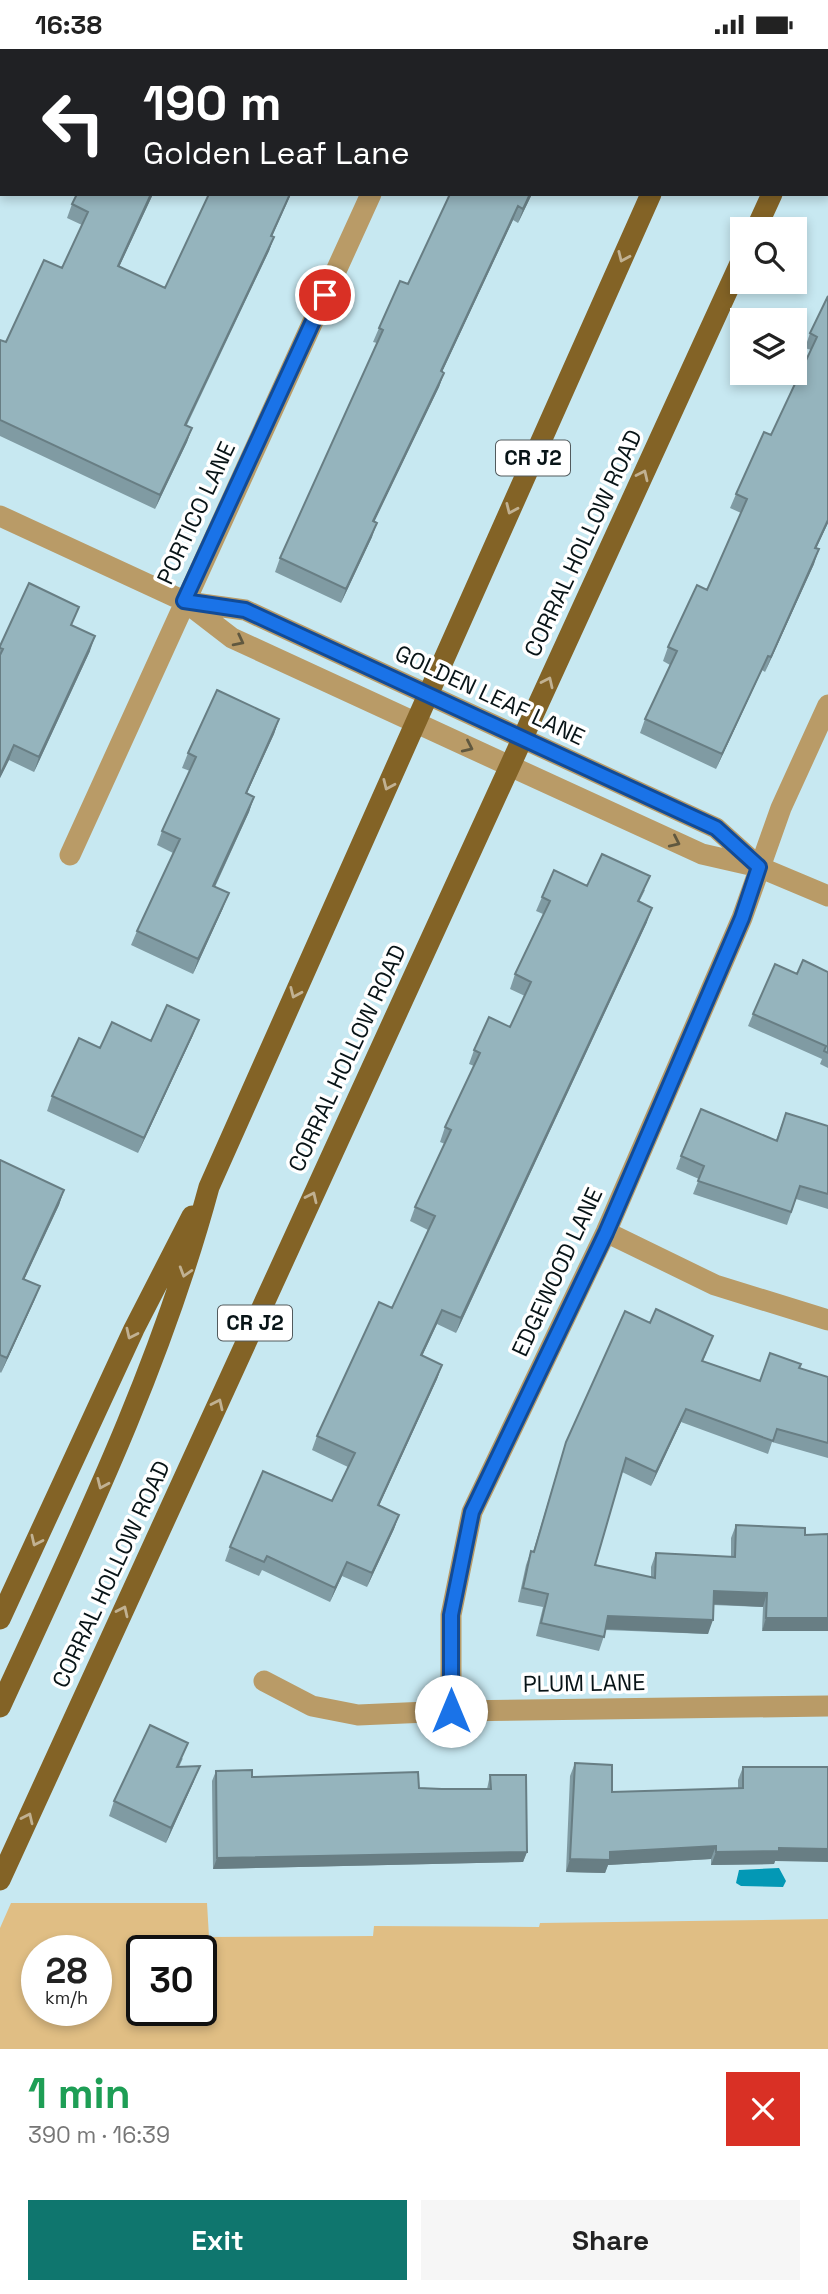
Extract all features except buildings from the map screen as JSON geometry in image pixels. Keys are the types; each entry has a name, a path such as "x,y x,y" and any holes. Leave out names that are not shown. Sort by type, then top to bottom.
{"main road":[{"name":"CORRAL HOLLOW ROAD","path":"0,1707 153,1366 179,1290 209,1187 650,196"},
{"path":"761,217 771,196"},
{"name":"CORRAL HOLLOW ROAD","path":"0,1880 730,285"},
{"path":"0,1619 134,1329 209,1187"}],"street":[{"name":"PORTICO LANE","path":"70,855 370,196"},
{"name":"GOLDEN LEAF LANE","path":"0,516 184,601 232,638 415,723 702,854 759,867 828,896"},
{"name":"GOLDEN LEAF LANE","path":"184,601 245,610 428,694 716,828 759,867"},
{"name":"EDGEWOOD LANE","path":"451,1711 451,1615 472,1512 606,1233 742,918 781,808 828,705"},
{"path":"606,1233 715,1285 828,1319"},
{"name":"PLUM LANE","path":"264,1681 312,1706 358,1716 451,1711 828,1706"}],"shaded area":[{"path":"11,1903 207,1903 209,1935 126,1935 126,2026 217,2026 217,1937 373,1936 374,1926 539,1927 540,1923 828,1919 828,2049 0,2049 0,1928"}],"water":[{"path":"779,1868 786,1881 783,1887 741,1886 736,1883 739,1870"}],"route":[{"path":"325,295 184,601 245,610 360,663 716,828 759,867 742,918 606,1233 472,1512 451,1615 451,1711"}]}
